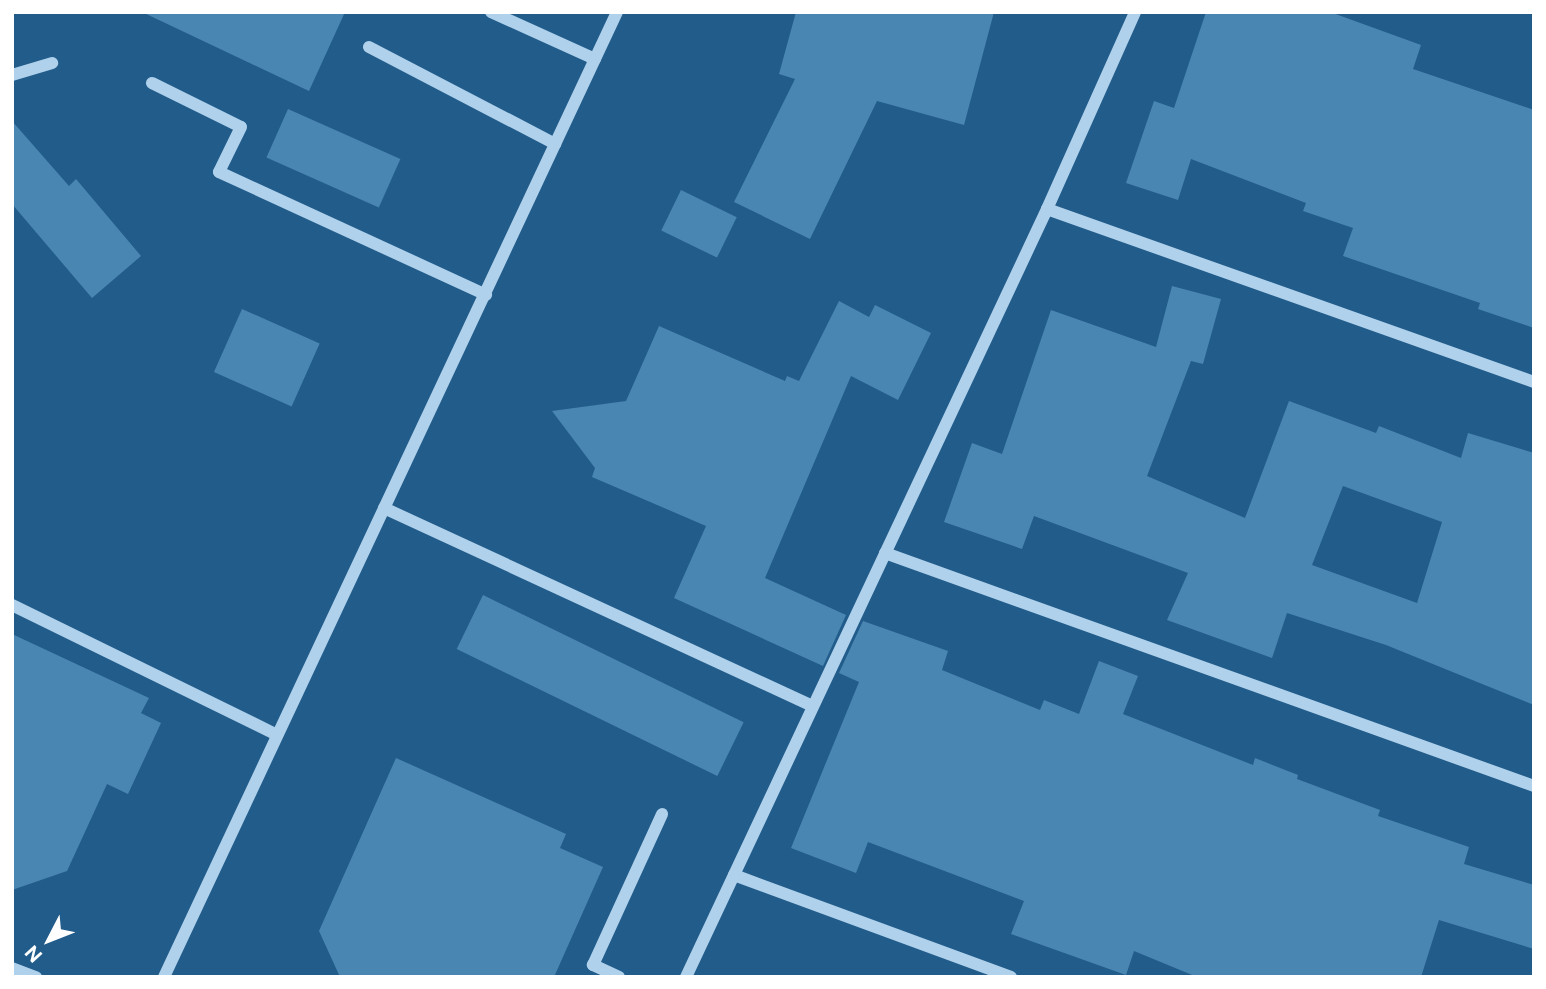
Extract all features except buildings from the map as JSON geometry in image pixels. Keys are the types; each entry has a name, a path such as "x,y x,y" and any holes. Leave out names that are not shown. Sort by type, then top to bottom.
{"street":[{"path":"491,12 595,59"},
{"path":"164,977 617,12"},
{"path":"686,977 1047,209 1135,12"},
{"path":"369,47 555,144"},
{"path":"12,75 52,63"},
{"path":"152,83 241,127 219,172 486,295"},
{"path":"1047,209 1534,382"},
{"path":"384,508 813,706"},
{"path":"885,553 1534,786"},
{"path":"12,605 277,735"},
{"path":"619,977 593,965 663,814"},
{"path":"734,875 1012,977"},
{"path":"12,968 36,977"}]}
